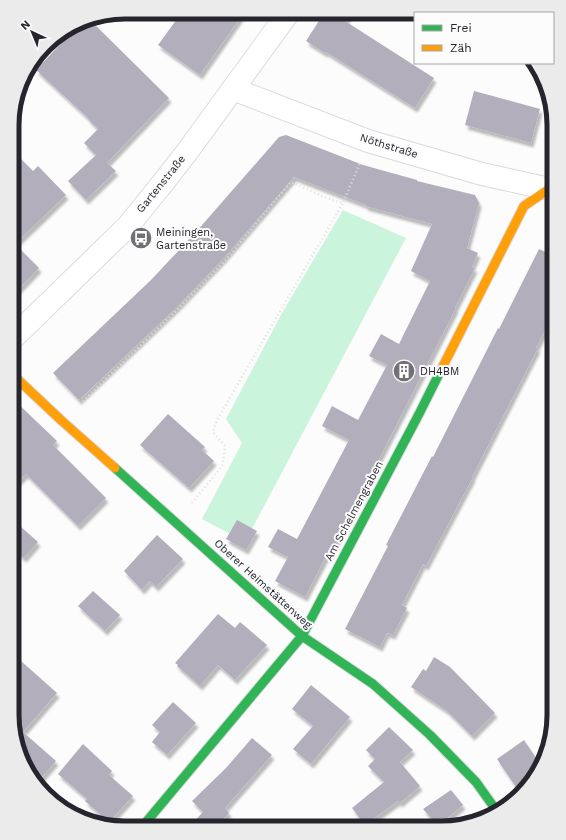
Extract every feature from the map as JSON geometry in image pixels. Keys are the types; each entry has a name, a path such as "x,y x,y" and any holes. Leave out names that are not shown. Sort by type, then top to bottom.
{"street":[{"name":"Gartenstraße","path":"19,332 128,226 158,189 284,19"},
{"name":"Nöthstraße","path":"233,89 368,141 482,174 547,187"},
{"name":"Am Schelmengraben","path":"147,821 302,636 419,414 524,206 547,191"},
{"name":"Oberer Heimstättenweg","path":"19,381 302,636 373,684 430,735 476,782 494,807"}],"path":[{"path":"177,523 222,466 225,446 213,432 216,420 343,203 368,141"},
{"path":"62,421 226,261 291,182 343,203"}],"green space":[{"path":"343,210 406,238 245,542 202,519 242,443 226,419 282,313"}],"building":[{"path":"177,19 239,19 200,75 158,45"},
{"path":"320,19 346,19 345,21 434,78 415,108 306,41"},
{"path":"94,24 169,98 107,163 116,171 86,200 68,181 96,155 84,143 98,129 36,70 72,33"},
{"path":"474,91 540,109 531,143 465,125"},
{"path":"286,135 363,165 417,181 475,195 479,203 467,248 478,253 472,267 475,268 349,518 334,547 332,545 305,597 275,581 288,557 268,547 278,529 297,539 349,440 322,426 332,406 358,420 387,365 369,356 381,334 399,344 430,281 411,271 432,224 365,206 366,205 294,177 224,258 177,307 79,400 53,373 151,280 196,232 279,137"},
{"path":"19,157 33,171 38,166 66,195 19,240"},
{"path":"19,248 39,268 19,289"},
{"path":"539,249 547,253 547,326 536,348 538,348 426,566 423,564 402,605 407,608 393,635 387,633 380,647 345,629 388,546 386,545 432,456 433,457 498,328 499,329"},
{"path":"19,405 57,441 53,445 106,498 78,526 26,474 19,480"},
{"path":"168,414 205,447 202,450 214,461 189,488 140,445"},
{"path":"237,520 257,531 246,550 226,539"},
{"path":"19,525 38,542 24,558 19,554"},
{"path":"157,535 183,559 156,587 150,581 142,590 124,571"},
{"path":"93,591 120,615 105,631 78,606"},
{"path":"218,614 235,628 240,622 267,645 235,680 218,665 200,686 175,663"},
{"path":"434,657 450,667 495,713 472,736 447,711 411,687 423,669 426,671"},
{"path":"19,659 57,693 23,732 56,761 41,778 30,762 21,736 19,715"},
{"path":"311,685 350,717 311,764 293,749 313,726 292,709"},
{"path":"173,702 196,723 167,755 152,742 160,732 152,725"},
{"path":"389,727 413,750 400,762 420,786 400,803 398,801 370,821 362,821 352,808 384,782 368,766 375,759 366,750"},
{"path":"252,738 272,755 225,808 229,813 222,821 195,821 203,812 192,801 226,768"},
{"path":"524,740 537,759 529,774 517,789 497,759"},
{"path":"83,744 112,771 109,775 133,796 111,820 105,819 85,801 87,799 58,774"},
{"path":"451,790 463,805 444,821 434,821 423,809"}],"traffic: fast":[{"path":"147,821 302,636 441,370"},
{"path":"115,468 302,636 373,684 430,735 476,782 494,807"}],"traffic: slow":[{"path":"441,370 524,206 547,190"},
{"path":"19,381 115,468"}],"place":[{"name":"Meiningen, Gartenstraße","path":"141,238"},
{"name":"DH4BM","path":"404,371"}]}
